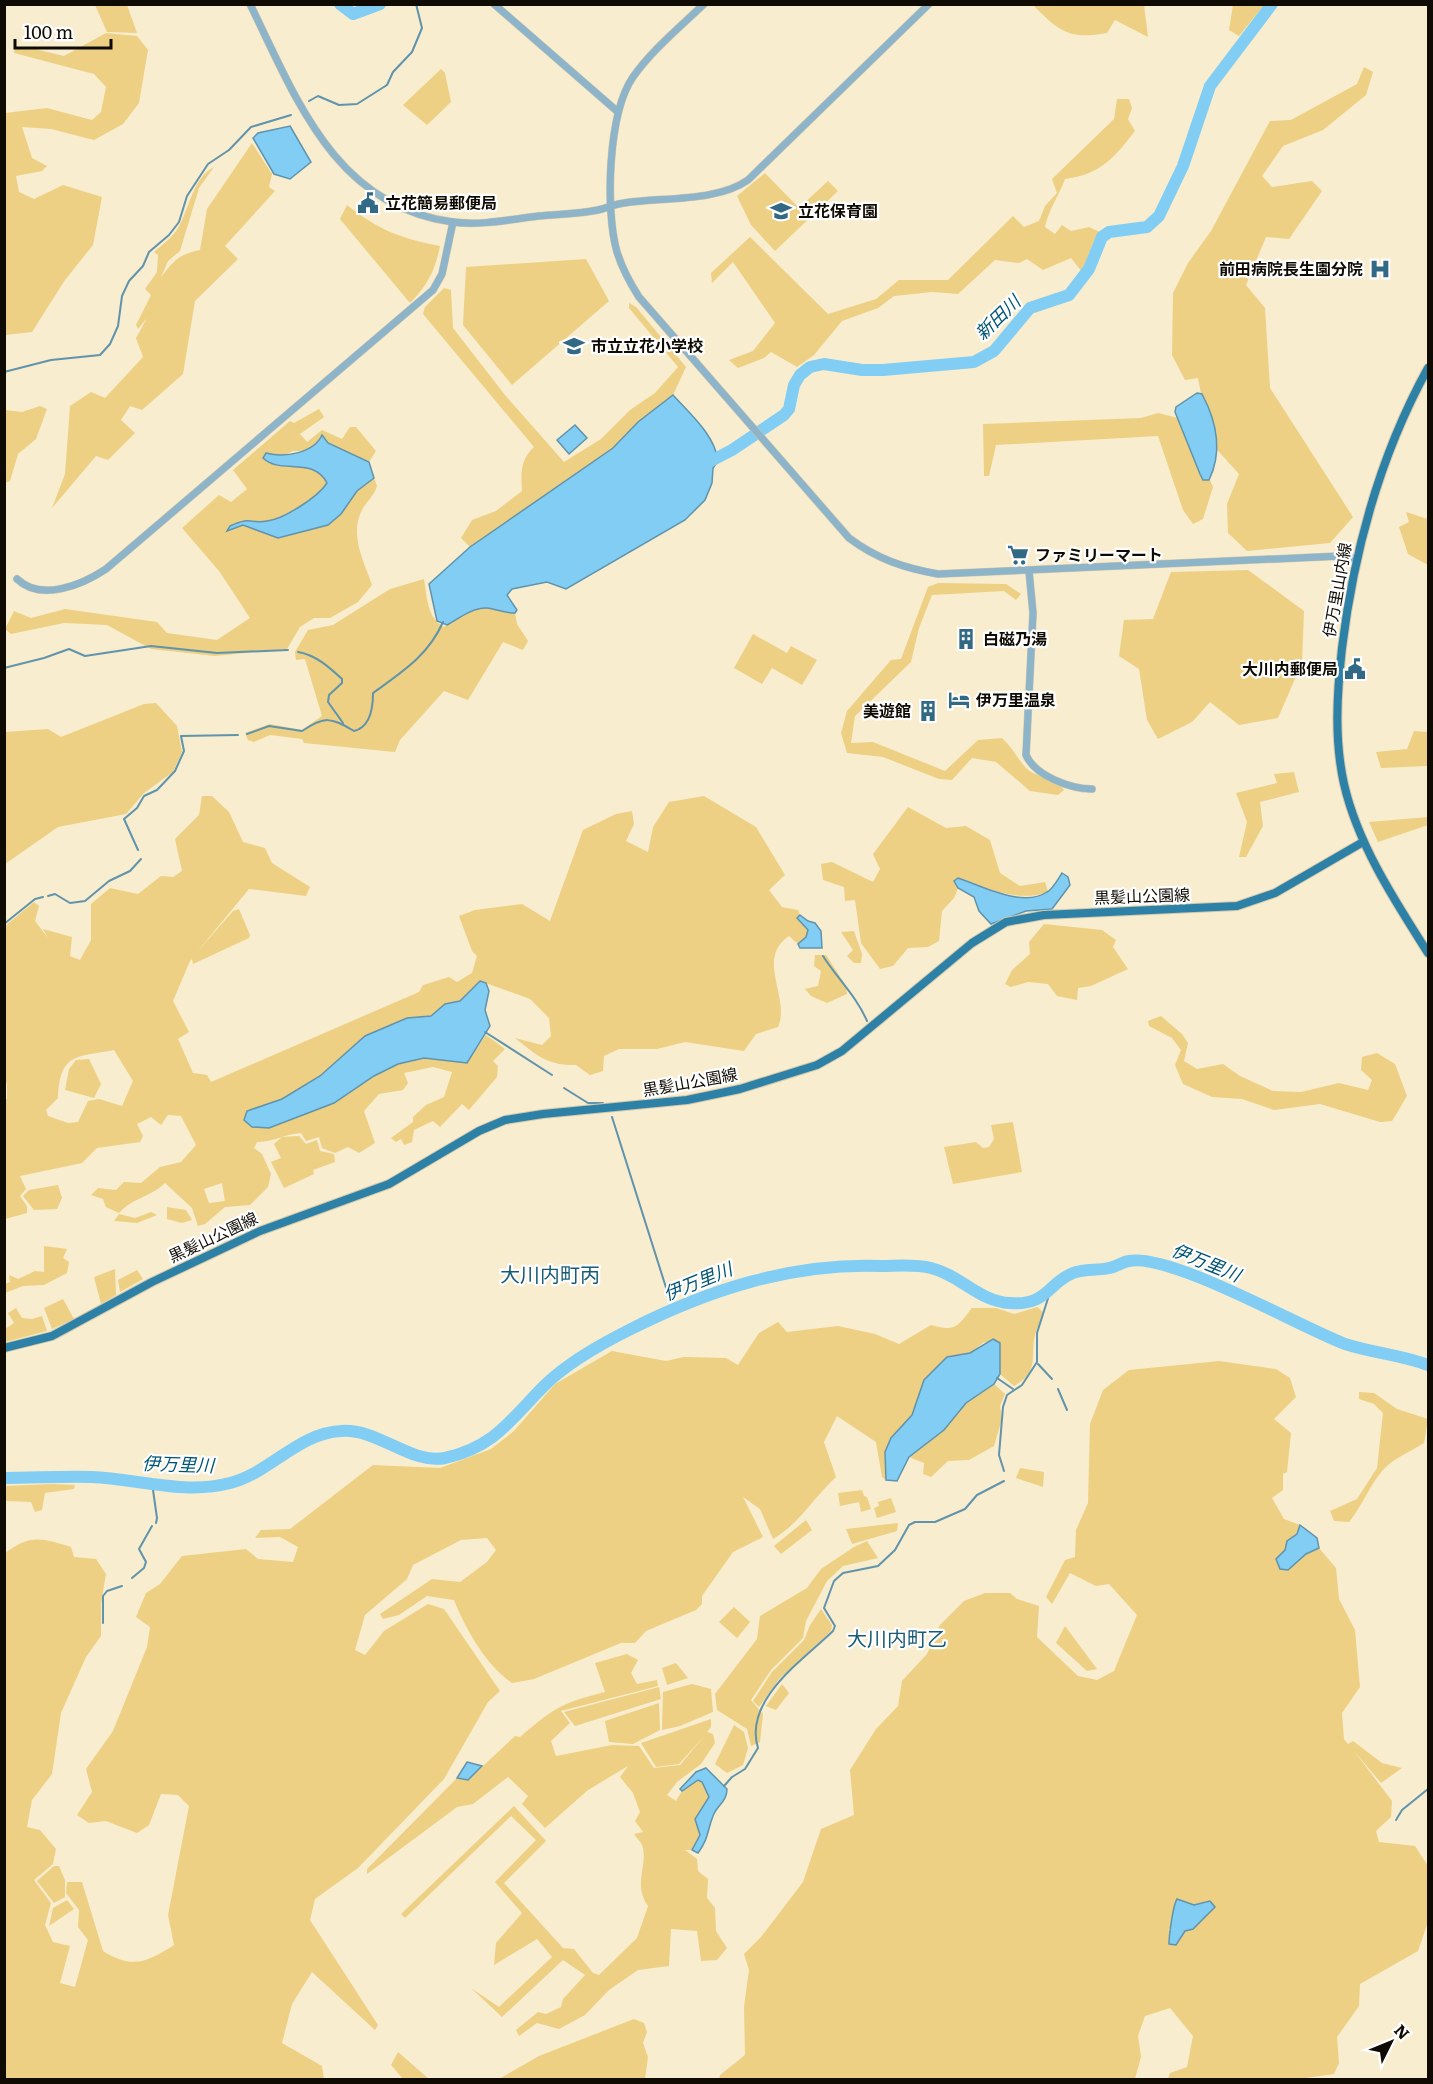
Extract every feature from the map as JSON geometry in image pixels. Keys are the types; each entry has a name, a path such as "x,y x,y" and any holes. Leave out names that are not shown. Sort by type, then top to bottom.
{"main road":[{"name":"伊万里山内線","path":"1428,368 1387,455 1356,559 1340,668 1337,730 1344,785 1364,842 1397,904 1428,953"},
{"name":"黒髪山公園線","path":"4,1348 52,1336 152,1282 260,1231 388,1184 493,1125 530,1116 687,1100 740,1089 817,1065 842,1051 972,943 1006,922 1044,915 1237,906 1275,893 1364,842"}],"street":[{"path":"250,4 312,127 339,162 357,180 378,195 400,206 453,222 503,220 729,191 738,187 929,4"},
{"path":"494,4 618,112"},
{"path":"704,4 632,78 618,112 613,143 612,206 612,225 617,251 639,297 849,538 880,558 908,569 938,574 1341,556 1356,559"},
{"path":"17,579 32,589 51,590 76,585 106,569 433,290 442,274 453,222"},
{"path":"1029,571 1033,614 1026,755 1029,763 1040,772 1080,789 1092,789"}],"shaded area":[{"path":"95,5 127,5 137,33 107,32"},
{"path":"1033,5 1144,5 1148,37 1115,20 1107,33 1073,34 1058,27"},
{"path":"1233,5 1264,5 1239,36 1229,30"},
{"path":"106,33 137,36 148,50 139,103 123,124 94,140 51,129 22,127 32,158 47,166 42,171 16,176 19,192 34,199 63,185 102,197 93,245 65,280 32,332 5,335 5,113 47,108 92,120 101,112 106,87 94,74 14,53 15,48 35,49 64,56"},
{"path":"1364,67 1373,72 1366,95 1323,130 1283,146 1262,176 1272,187 1312,181 1322,191 1289,239 1266,237 1246,285 1265,308 1270,388 1353,517 1330,543 1247,551 1228,533 1227,504 1239,474 1210,442 1198,378 1185,380 1172,355 1173,293 1188,263 1211,231 1270,121 1291,120 1357,84"},
{"path":"441,69 445,73 451,102 427,125 403,105"},
{"path":"1117,99 1129,99 1132,108 1128,119 1135,131 1106,163 1088,173 1065,179 1045,227 1055,234 1062,225 1071,231 1089,227 1100,232 1093,243 1082,272 1071,258 1043,270 1027,259 1019,263 995,260 958,294 932,292 894,296 878,308 842,321 814,355 797,367 771,352 764,358 738,368 729,360 753,351 775,323 733,262 712,283 711,273 750,237 828,314 876,299 899,280 948,280 1013,216 1024,227 1039,221 1045,206 1057,193 1052,179 1114,119"},
{"path":"252,143 272,174 269,187 275,191 225,246 238,259 195,301 183,374 142,410 130,406 121,420 135,433 108,460 96,456 52,508 65,474 70,406 91,392 105,398 143,357 136,338 147,318 138,329 136,325 151,295 145,289 157,272 158,255 154,252 176,231 196,186 201,178 214,167 199,188 180,251 168,261 161,277 177,259 200,250 207,209"},
{"name":"立花保育園","path":"765,173 799,208 828,181 838,191 775,251 751,225 737,196"},
{"path":"347,205 369,221 390,232 440,246 430,277 410,303 340,219"},
{"path":"586,259 609,301 512,385 463,325 466,267"},
{"path":"444,288 451,290 453,328 505,395 564,462 601,439 630,410 655,393 678,367 629,308 629,303 636,307 686,367 673,395 638,422 613,448 470,547 461,538 472,520 496,511 522,491 524,462 534,447 423,314 425,307"},
{"path":"40,406 47,409 36,439 18,454 10,481 5,483 5,410 22,412"},
{"path":"319,409 324,417 300,434 307,442 322,430 342,439 350,427 356,427 376,451 369,462 328,443 307,451 293,451 268,463 309,468 322,476 327,483 308,501 291,512 267,521 243,521 230,526 228,530 243,525 278,538 341,514 357,491 374,478 377,486 362,510 357,529 359,548 372,585 358,602 330,618 314,618 300,627 287,649 215,656 151,649 107,625 64,623 11,634 5,629 14,611 31,618 65,609 157,622 167,633 217,640 250,618 219,571 182,528 219,495 231,502 247,489 233,470 290,421 294,423"},
{"path":"1158,413 1182,419 1213,487 1203,519 1193,524 1183,510 1158,436 996,445 989,476 984,476 983,424 1141,418"},
{"path":"1406,512 1428,519 1428,565 1408,554 1399,527 1409,522"},
{"path":"1248,570 1304,611 1302,663 1278,718 1239,725 1210,702 1192,722 1158,739 1147,720 1139,669 1119,656 1124,620 1153,619 1171,572"},
{"path":"424,579 431,613 438,623 444,627 464,614 482,608 515,613 517,624 528,641 523,650 503,642 468,700 444,691 400,740 395,752 304,743 302,739 270,735 254,742 248,740 245,733 270,724 302,730 322,716 305,659 296,660 295,652 308,630 333,625 390,589"},
{"path":"938,583 1006,584 1021,594 1016,600 1004,591 932,595 919,628 911,662 855,716 851,743 873,742 945,771 978,740 1002,738 1026,768 1051,780 1064,790 1058,795 1030,791 996,762 972,758 952,780 939,779 883,757 847,753 841,733 847,711 891,660 901,659 928,587"},
{"path":"753,634 787,653 791,646 817,660 802,685 772,668 762,684 734,668"},
{"path":"156,703 177,726 182,752 173,772 144,793 126,814 58,827 5,864 5,732 48,729 61,737 144,704"},
{"path":"1414,731 1428,732 1428,766 1381,768 1376,752 1407,749"},
{"path":"1294,772 1299,792 1260,802 1263,826 1246,857 1239,857 1247,822 1236,793 1277,783 1274,774"},
{"path":"202,796 212,796 229,812 243,842 265,848 272,863 310,887 306,896 249,889 197,952 233,911 239,909 250,935 249,938 193,964 192,959 190,961 173,1001 189,1032 178,1039 193,1073 207,1075 211,1082 419,992 423,985 449,977 457,982 472,973 477,956 472,951 459,916 475,910 522,904 550,921 583,830 616,814 632,811 634,824 626,841 648,852 653,827 669,802 704,796 756,827 785,875 769,890 782,907 798,910 800,915 798,918 808,930 806,937 798,944 789,936 779,945 775,956 774,967 781,1016 778,1027 756,1034 744,1051 685,1042 657,1049 619,1049 604,1056 603,1071 590,1075 576,1065 558,1064 529,1050 515,1038 542,1045 551,1036 549,1018 530,999 480,981 460,1001 445,1004 431,1016 407,1018 365,1036 320,1076 282,1099 247,1111 269,1128 398,1064 424,1058 467,1063 486,1035 505,1049 493,1061 498,1066 497,1077 469,1110 462,1104 440,1127 433,1121 414,1130 412,1142 404,1145 401,1139 396,1142 391,1138 413,1122 413,1117 426,1105 444,1097 452,1072 433,1067 404,1073 408,1083 403,1090 379,1094 364,1111 375,1143 359,1153 348,1147 335,1153 322,1148 319,1137 306,1141 301,1133 257,1142 254,1148 262,1154 271,1174 268,1187 250,1205 225,1207 205,1224 198,1226 192,1208 165,1183 131,1203 119,1213 106,1207 103,1199 91,1195 98,1188 116,1190 124,1182 141,1183 160,1167 181,1162 196,1145 181,1116 168,1115 161,1125 151,1117 137,1124 143,1136 140,1142 97,1148 82,1163 20,1176 26,1189 20,1196 27,1206 27,1213 5,1219 4,1100 7,1099 7,1084 5,1080 5,926 34,902 39,906 35,921 48,938 43,929 72,937 70,956 80,960 91,940 91,904 110,888 138,894 161,876 173,877 182,871 175,839 199,815","holes":["114,1050 133,1081 122,1106 99,1099 88,1101 78,1122 68,1123 48,1116 46,1110 58,1098 59,1083 67,1065 80,1056","222,1183 225,1201 209,1203 204,1189"]},
{"path":"908,807 946,828 966,826 990,840 1000,873 1020,886 1045,882 1048,892 1025,896 1014,895 991,890 958,878 954,881 958,888 954,898 942,911 939,941 928,947 908,948 893,966 880,969 861,943 855,900 845,901 844,887 823,880 821,864 832,862 873,882 880,869 873,854"},
{"path":"1428,817 1428,825 1378,842 1369,822"},
{"path":"1044,924 1102,930 1116,940 1113,947 1128,969 1091,986 1078,988 1077,1000 1057,996 1048,984 1028,982 1011,987 1005,984 1012,970 1030,954 1029,942"},
{"path":"854,931 862,954 861,963 854,963 847,956 853,950 841,932"},
{"path":"815,955 826,955 846,986 847,994 827,1003 811,996 805,989 818,986 821,971 814,966"},
{"path":"1161,1016 1182,1034 1188,1043 1184,1061 1197,1069 1223,1064 1240,1076 1273,1091 1301,1092 1339,1083 1368,1090 1372,1080 1361,1070 1362,1057 1377,1053 1395,1064 1407,1096 1392,1121 1380,1122 1320,1104 1274,1110 1242,1099 1212,1097 1183,1084 1175,1065 1181,1050 1172,1038 1149,1026 1148,1021"},
{"path":"89,1059 101,1084 94,1098 65,1090 69,1069 76,1060"},
{"path":"1013,1122 1022,1172 953,1184 944,1147 976,1142 983,1148 989,1147 994,1139 991,1125"},
{"path":"299,1136 306,1144 317,1140 320,1151 334,1154 335,1162 313,1170 314,1174 284,1188 271,1162 281,1158 274,1144 282,1137"},
{"path":"58,1185 62,1198 57,1209 34,1210 23,1196 29,1190"},
{"path":"167,1207 186,1210 192,1220 182,1223 167,1219"},
{"path":"151,1212 157,1215 137,1223 114,1221 119,1214 135,1218"},
{"path":"44,1246 67,1249 63,1258 69,1262 67,1273 44,1285 23,1286 5,1293 5,1284 10,1282 9,1275 18,1279 35,1271 44,1272"},
{"path":"115,1269 116,1295 101,1304 94,1277"},
{"path":"137,1270 143,1279 120,1292 118,1280"},
{"path":"63,1299 74,1319 52,1329 44,1308"},
{"path":"1037,1307 1043,1315 1035,1335 1031,1369 1022,1381 1014,1386 1000,1374 1000,1343 984,1342 970,1353 947,1357 924,1380 912,1415 891,1438 885,1452 886,1480 882,1477 876,1442 837,1416 824,1442 836,1477 791,1526 773,1539 760,1509 743,1497 763,1537 733,1552 702,1596 702,1604 696,1610 646,1631 635,1643 621,1643 534,1679 512,1683 485,1657 464,1623 454,1600 427,1596 399,1615 383,1619 380,1614 432,1579 460,1582 487,1562 496,1550 487,1538 461,1540 413,1565 407,1579 365,1615 355,1650 365,1655 384,1631 428,1604 444,1609 500,1691 488,1702 444,1779 358,1868 315,1899 310,1920 378,2025 375,2030 312,1972 292,2004 282,2043 322,2066 324,2079 5,2080 4,1554 21,1543 36,1540 52,1541 71,1547 74,1557 96,1559 106,1574 101,1603 101,1636 86,1657 61,1713 52,1774 32,1800 27,1827 40,1830 56,1849 53,1864 34,1880 51,1903 45,1925 53,1942 70,1946 60,1983 75,1987 88,1940 78,1927 79,1910 66,1893 67,1882 82,1882 103,1951 113,1957 139,1962 174,1945 168,1915 189,1806 178,1795 161,1794 149,1825 137,1833 106,1821 89,1823 77,1815 92,1792 86,1769 113,1731 147,1647 150,1627 136,1617 146,1593 160,1584 182,1556 246,1549 258,1559 293,1562 298,1547 280,1537 255,1538 261,1530 290,1529 373,1465 440,1468 491,1449 514,1431 555,1384 612,1351 666,1361 684,1357 726,1358 738,1365 759,1333 778,1322 787,1332 838,1326 875,1334 899,1344 931,1325 951,1328 959,1324 972,1308 996,1308 1014,1314"},
{"path":"16,1308 22,1318 32,1319 42,1316 47,1331 5,1342 5,1329 14,1323 8,1313"},
{"path":"1219,1361 1276,1369 1290,1378 1296,1397 1274,1419 1291,1433 1287,1472 1283,1474 1283,1490 1272,1498 1284,1519 1300,1525 1297,1534 1287,1541 1288,1570 1306,1554 1319,1548 1336,1568 1339,1599 1355,1630 1360,1687 1342,1713 1344,1739 1348,1744 1353,1741 1382,1763 1402,1768 1381,1783 1354,1751 1392,1801 1391,1817 1376,1831 1379,1842 1415,1846 1428,1866 1428,1922 1418,1951 1360,1984 1359,2006 1337,2037 1339,2063 1334,2074 1292,2080 1168,2079 1170,2073 1187,2067 1193,2036 1170,2008 1145,2016 1138,2036 1141,2057 1135,2079 719,2080 720,2075 745,2055 744,2007 749,1970 744,1954 761,1937 803,1882 821,1829 854,1815 850,1770 876,1729 898,1706 902,1681 927,1654 940,1625 964,1601 985,1593 1010,1593 1017,1599 1039,1606 1037,1637 1078,1676 1097,1680 1114,1671 1137,1615 1109,1584 1096,1586 1070,1573 1052,1604 1046,1597 1065,1560 1075,1557 1076,1530 1088,1503 1090,1424 1103,1390 1129,1370","holes":["1209,1901 1185,1931 1168,1930 1194,1905"]},
{"path":"994,1384 1005,1394 1000,1406 1002,1419 994,1446 969,1460 948,1461 931,1477 923,1474 924,1463 909,1457 944,1430 966,1403"},
{"path":"1359,1392 1374,1393 1397,1409 1428,1419 1424,1443 1382,1471 1349,1522 1334,1521 1330,1511 1357,1499 1377,1468 1383,1413 1374,1404 1359,1399"},
{"path":"1020,1468 1044,1472 1043,1487 1016,1478"},
{"path":"75,1485 74,1489 45,1493 42,1510 35,1512 31,1502 5,1501 5,1486"},
{"path":"862,1490 871,1509 861,1512 859,1502 840,1506 838,1493"},
{"path":"891,1498 896,1512 877,1518 874,1508 879,1506 878,1502"},
{"path":"806,1520 812,1530 781,1554 774,1546"},
{"path":"898,1523 897,1531 852,1544 846,1529"},
{"path":"867,1541 878,1558 843,1566 827,1581 806,1621 803,1638 771,1670 751,1700 763,1714 760,1742 751,1746 747,1729 717,1710 715,1694 757,1639 760,1616 807,1588 821,1569"},
{"path":"734,1607 750,1622 737,1638 719,1622"},
{"path":"821,1609 832,1625 831,1631 779,1679 759,1707 753,1701 772,1672 804,1640 810,1625"},
{"path":"1065,1626 1097,1669 1087,1671 1056,1643"},
{"path":"627,1654 638,1660 631,1673 637,1684 657,1680 658,1686 561,1711 570,1723 551,1741 556,1756 612,1745 639,1746 654,1768 680,1765 705,1735 679,1764 656,1767 641,1743 711,1719 711,1727 707,1732 713,1734 715,1743 701,1764 677,1782 667,1795 676,1801 682,1791 698,1780 702,1782 709,1797 695,1819 700,1835 692,1850 685,1850 697,1859 698,1871 708,1879 707,1898 715,1908 716,1931 727,1948 717,1960 701,1961 697,1931 671,1929 669,1966 638,1970 609,1990 585,2015 559,2029 537,2023 519,2036 516,2030 538,2012 546,2014 561,2007 563,1999 585,1975 563,1960 502,2017 471,1988 499,2007 552,1957 537,1939 494,1965 496,1943 522,1913 495,1882 536,1840 511,1816 405,1918 401,1914 514,1806 546,1841 504,1883 563,1948 574,1949 593,1973 599,1975 637,1938 648,1906 641,1890 644,1852 634,1834 643,1832 635,1821 640,1812 633,1793 620,1777 628,1766 588,1790 545,1828 522,1804 528,1796 508,1777 473,1804 457,1807 367,1874 367,1869 457,1778 468,1780 515,1736 520,1737 541,1719 559,1708 605,1692 595,1663"},
{"path":"676,1663 688,1678 667,1685 662,1668"},
{"path":"692,1684 711,1689 713,1712 680,1726 662,1730 663,1692"},
{"path":"782,1684 789,1693 776,1710 766,1706"},
{"path":"659,1687 661,1699 575,1726 564,1712"},
{"path":"659,1703 660,1730 633,1744 609,1742 605,1721"},
{"path":"734,1725 744,1732 748,1748 743,1765 727,1773 715,1764"},
{"path":"54,1866 59,1866 65,1880 65,1897 54,1903 37,1881"},
{"path":"67,1900 74,1909 49,1926 53,1908"},
{"path":"634,2019 644,2023 647,2032 643,2043 648,2057 645,2079 499,2079 539,2056"},
{"path":"398,2052 429,2079 403,2079 391,2065"}],"water":[{"path":"290,126 311,162 290,179 274,174 253,138 258,133"},
{"path":"1197,393 1202,394 1207,405 1216,437 1216,458 1209,480 1203,480 1200,474 1175,412 1176,407"},
{"path":"673,395 707,434 716,451 718,461 713,468 712,483 705,500 685,520 566,589 547,582 512,589 507,595 517,610 515,613 482,608 447,625 437,621 429,584 470,547 613,448 638,422"},
{"path":"575,425 587,438 569,454 557,440"},
{"path":"322,435 328,443 369,462 374,478 357,491 341,514 328,525 278,538 243,525 227,531 230,526 243,521 261,522 282,516 309,501 323,489 327,483 313,470 278,465 263,458 266,453 282,455 306,450 313,446"},
{"path":"1062,873 1068,877 1070,885 1052,909 1026,911 991,924 979,911 974,897 958,888 954,881 958,878 1002,894 1026,898 1049,891"},
{"path":"800,915 815,923 821,931 822,948 800,948 798,944 806,937 808,930 797,918"},
{"path":"480,981 486,983 489,991 485,1010 490,1026 467,1063 424,1058 398,1064 374,1076 334,1103 269,1128 252,1127 244,1120 247,1111 282,1099 320,1076 365,1036 407,1018 431,1016 445,1004 460,1001"},
{"path":"993,1339 1000,1343 1000,1374 994,1384 966,1403 944,1430 909,1457 897,1481 886,1480 885,1452 891,1438 912,1415 924,1380 947,1357 970,1353"},
{"path":"1300,1525 1317,1538 1319,1548 1306,1554 1288,1570 1280,1569 1276,1559 1285,1550 1287,1541 1297,1534"},
{"path":"467,1762 482,1766 468,1780 457,1778"},
{"path":"706,1768 727,1789 698,1853 692,1850 700,1835 695,1819 709,1797 702,1782 698,1780 682,1791 680,1789 696,1772"},
{"path":"1177,1899 1194,1905 1210,1901 1215,1907 1193,1929 1185,1931 1176,1945 1169,1944 1170,1928"}],"waterway":[{"path":"340,4 353,14 380,4"},
{"path":"309,101 318,96 339,105 357,104 387,85 393,72 412,52 422,28 416,4"},
{"name":"新田川","path":"705,464 732,450 784,415 789,409 794,385 800,375 810,367 824,364 862,370 883,370 974,362 994,351 1030,308 1069,295 1089,269 1102,237 1109,232 1147,227 1159,216 1183,166 1210,86 1272,4"},
{"path":"4,372 51,360 100,355 110,344 118,326 122,296 129,281 143,266 149,252 169,235 179,222 187,196 208,164 229,150 251,127 291,115"},
{"path":"247,734 269,726 302,731 316,723 328,720 354,731 360,729 370,716 373,693 422,654 443,622"},
{"path":"4,668 69,649 85,656 151,646 217,653 288,650"},
{"path":"298,652 316,659 342,679 342,683 329,695 328,702 343,723"},
{"path":"138,850 124,819 137,808 144,796 157,790 175,771 184,751 181,736 238,735"},
{"path":"48,896 55,894 70,903 85,901 109,881 130,871 141,859"},
{"path":"4,924 35,899 43,897"},
{"path":"823,956 858,1004 867,1021"},
{"path":"485,1032 552,1075"},
{"path":"564,1088 588,1103 603,1103"},
{"path":"612,1117 669,1297"},
{"name":"伊万里川","path":"4,1478 92,1477 178,1487 213,1486 244,1478 311,1439 326,1433 341,1431 368,1435 420,1456 432,1459 445,1458 477,1447 490,1439 563,1370 584,1355 629,1330 719,1291 782,1274 847,1266 931,1268 951,1276 989,1298 1022,1303 1040,1297 1073,1273 1104,1269 1129,1261 1148,1262 1174,1268 1203,1279 1345,1344 1428,1365"},
{"path":"1004,1471 999,1455 1003,1407 1007,1395 1022,1385 1037,1362 1037,1333 1050,1292"},
{"path":"1038,1364 1052,1379"},
{"path":"997,1378 1013,1389"},
{"path":"1058,1389 1067,1410"},
{"path":"724,1786 732,1777 745,1769 758,1748 756,1730 759,1714 767,1698 792,1668 833,1631 835,1626 824,1608 834,1581 843,1573 878,1566 895,1550 909,1525 915,1522 935,1522 965,1509 977,1495 1004,1481"},
{"path":"156,1523 153,1490 159,1486"},
{"path":"132,1578 144,1568 146,1562 139,1549 152,1526"},
{"path":"103,1623 103,1596 107,1591 122,1586"},
{"path":"1396,1820 1402,1810 1428,1789"}],"place":[{"name":"立花簡易郵便局","path":"368,203"},
{"name":"立花保育園","path":"781,211"},
{"name":"前田病院長生園分院","path":"1380,269"},
{"name":"市立立花小学校","path":"574,346"},
{"name":"ファミリーマート","path":"1018,555"},
{"name":"白磁乃湯","path":"966,639"},
{"name":"大川内郵便局","path":"1355,669"},
{"name":"伊万里温泉","path":"959,700"},
{"name":"美遊館","path":"928,711"}],"district":[{"name":"大川内町丙","path":"550,1275"},
{"name":"大川内町乙","path":"897,1639"}]}
